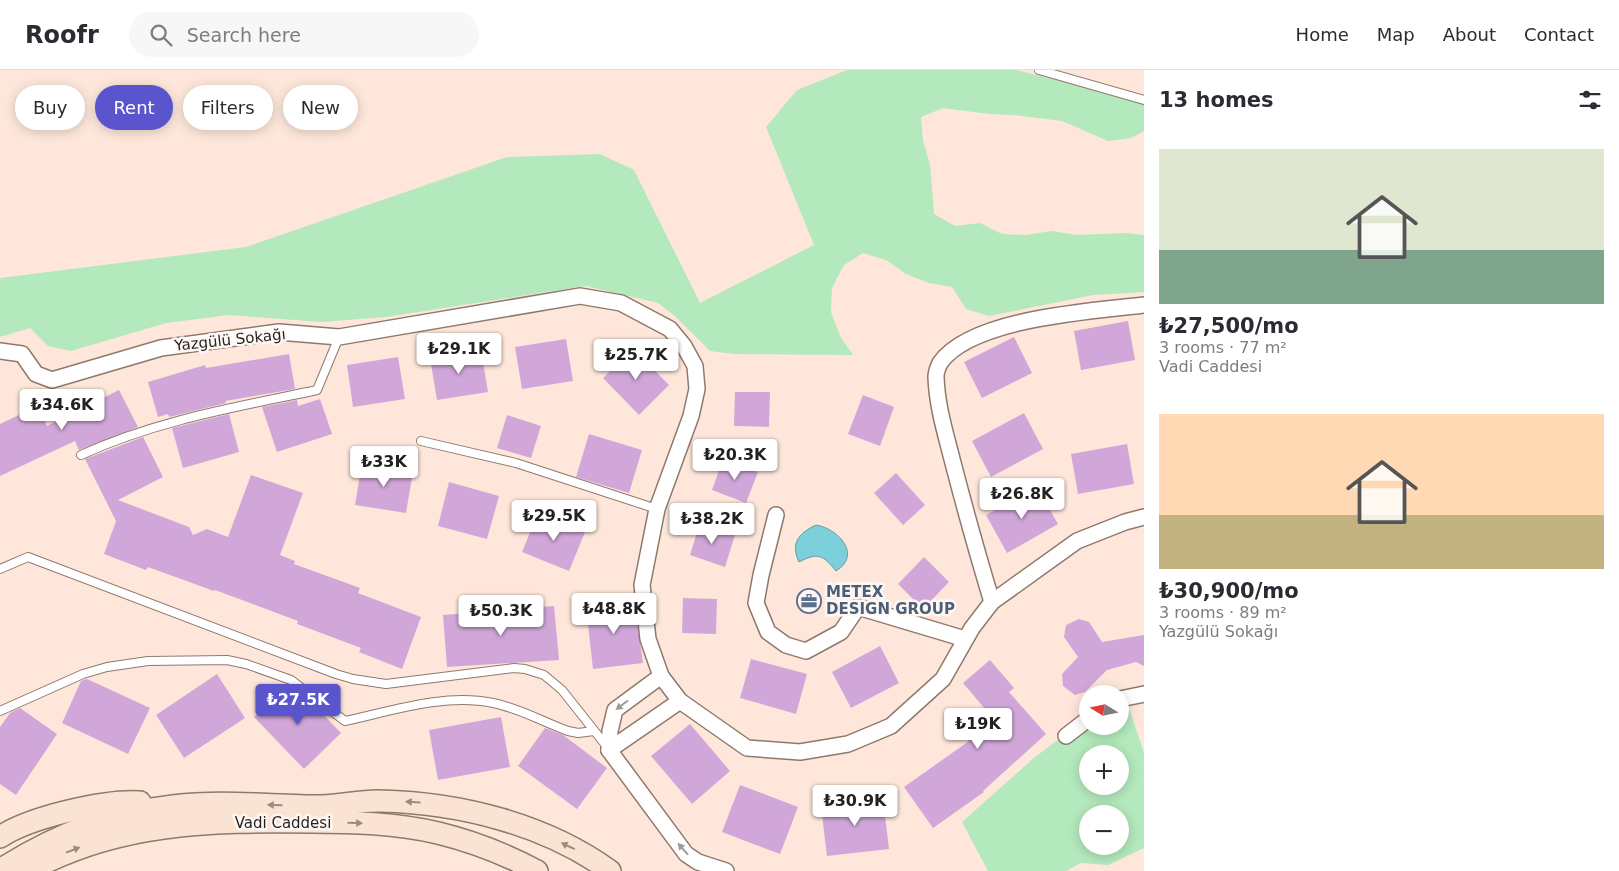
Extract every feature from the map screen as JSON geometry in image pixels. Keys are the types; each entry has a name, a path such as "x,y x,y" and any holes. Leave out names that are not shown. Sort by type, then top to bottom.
{"main road":[{"name":"Vadi Caddesi","path":"173,806 215,804 324,806 380,800 425,803 480,813 528,828 573,849 610,871"},
{"path":"0,837 43,819 106,804 126,801 173,806"},
{"path":"0,870 57,838 89,825 125,815 173,806"},
{"name":"Vadi Caddesi","path":"30,871 56,857 102,839 133,832 201,824 279,822 399,826 438,833 479,846 537,871"}],"street":[{"name":"Yazgülü Sokağı","path":"0,351 22,354 36,374 52,380 161,348 279,332 338,337 580,296 621,303 670,329 684,346 695,366 697,389 692,416 657,509 642,585 648,639 661,676 680,701 748,748 800,752 848,744 890,726 943,679 965,640 992,602 1077,541 1125,522 1144,517"},
{"path":"992,602 973,539 939,409 936,375 940,364 954,349 984,333 1049,315 1144,305"},
{"path":"776,515 756,603 768,632 786,645 806,651 841,632 858,607 965,640"},
{"path":"661,676 615,710 610,731 609,750 686,854 698,862 726,871"},
{"path":"1129,697 1144,694"},
{"path":"609,750 680,701"},
{"path":"1066,736 1079,726"}],"lane":[{"path":"1039,70 1144,100"},
{"path":"82,455 120,438 175,420 317,390 338,337"},
{"path":"421,441 516,463 657,509"},
{"path":"0,568 28,557 336,674 370,683 400,684 514,668 535,671 554,682 609,750"},
{"path":"0,711 83,674 107,667 148,662 227,660 246,664 291,680 344,721 435,702 474,700 511,708 568,731 578,733 594,731"}],"green space":[{"path":"847,70 1016,70 1111,93 1144,104 1144,131 1131,138 1108,141 1062,121 943,108 921,117 923,141 930,164 934,214 955,226 980,223 1002,234 1026,235 1052,231 1076,235 1126,233 1144,235 1144,292 1093,295 989,316 966,309 952,287 929,283 906,274 886,260 863,253 844,265 832,288 831,312 840,336 853,355 734,354 710,351 676,317 658,303 586,286 386,317 322,322 229,315 166,323 71,351 48,346 30,328 0,337 0,278 246,247 507,157 600,154 634,170 700,303 814,245 766,127 797,90"},
{"path":"1130,711 1144,753 1144,848 1108,865 1081,863 1066,871 988,871 962,822 1035,757 1071,730 1079,728 1079,735 1129,735"}],"water":[{"path":"816,525 825,527 839,537 847,550 847,558 844,565 836,571 824,558 816,556 799,562 795,549 798,539 805,531"}],"building":[{"path":"1128,321 1135,360 1081,370 1074,331"},
{"path":"1014,337 1032,373 982,398 964,362"},
{"path":"566,339 573,381 522,389 515,347"},
{"path":"633,348 669,385 639,415 603,378"},
{"path":"481,350 488,392 437,400 430,358"},
{"path":"289,354 295,389 225,401 226,403 169,417 168,414 158,417 148,382 205,365 206,368"},
{"path":"398,357 405,399 353,407 347,365"},
{"path":"119,390 138,427 79,450 75,441 0,476 0,424 38,406 47,426"},
{"path":"735,392 770,392 769,427 734,426"},
{"path":"863,395 894,407 880,446 848,434"},
{"path":"320,399 332,434 277,452 262,407 297,400 298,406"},
{"path":"1024,413 1043,449 991,477 972,441"},
{"path":"229,414 239,452 183,468 172,428"},
{"path":"507,415 541,426 531,458 497,448"},
{"path":"589,434 642,450 629,493 576,477"},
{"path":"143,437 163,477 118,500 189,527 193,535 207,529 228,537 251,475 303,493 280,555 295,561 294,564 360,588 358,593 421,617 402,669 359,652 361,648 297,624 298,621 215,590 148,567 146,570 104,554 116,521 85,459"},
{"path":"1127,444 1134,484 1078,494 1071,454"},
{"path":"723,459 758,472 746,503 712,490"},
{"path":"362,463 413,471 406,513 355,505"},
{"path":"896,473 925,505 903,525 874,493"},
{"path":"449,482 499,496 487,539 438,526"},
{"path":"1037,487 1058,524 1007,553 986,515"},
{"path":"538,513 585,532 569,571 522,552"},
{"path":"700,523 735,535 725,567 690,555"},
{"path":"924,557 949,582 923,609 898,584"},
{"path":"683,598 717,599 716,634 682,633"},
{"path":"634,601 643,663 593,669 586,607"},
{"path":"554,606 559,660 447,667 443,615"},
{"path":"1079,619 1089,622 1102,642 1144,635 1144,666 1136,662 1107,670 1092,685 1079,685 1079,694 1075,695 1063,686 1062,674 1078,657 1064,637 1066,625"},
{"path":"880,646 899,683 851,708 832,672"},
{"path":"751,659 807,674 796,714 740,698"},
{"path":"990,660 1014,688 1009,692 1046,734 984,792 933,828 904,787 969,741 966,738 991,716 963,683"},
{"path":"217,674 245,718 184,758 156,715"},
{"path":"87,679 150,708 128,754 62,723 81,681"},
{"path":"287,685 311,702 341,733 304,769 254,717"},
{"path":"20,708 57,734 16,795 0,784 0,727 10,713"},
{"path":"501,717 510,767 438,780 429,730"},
{"path":"690,724 730,771 692,804 651,756"},
{"path":"545,728 563,735 607,768 577,809 518,766"},
{"path":"740,785 798,807 780,854 722,832"},
{"path":"883,799 889,849 827,856 821,806"}],"place":[{"name":"METEX DESIGN GROUP","path":"809,601"}]}
